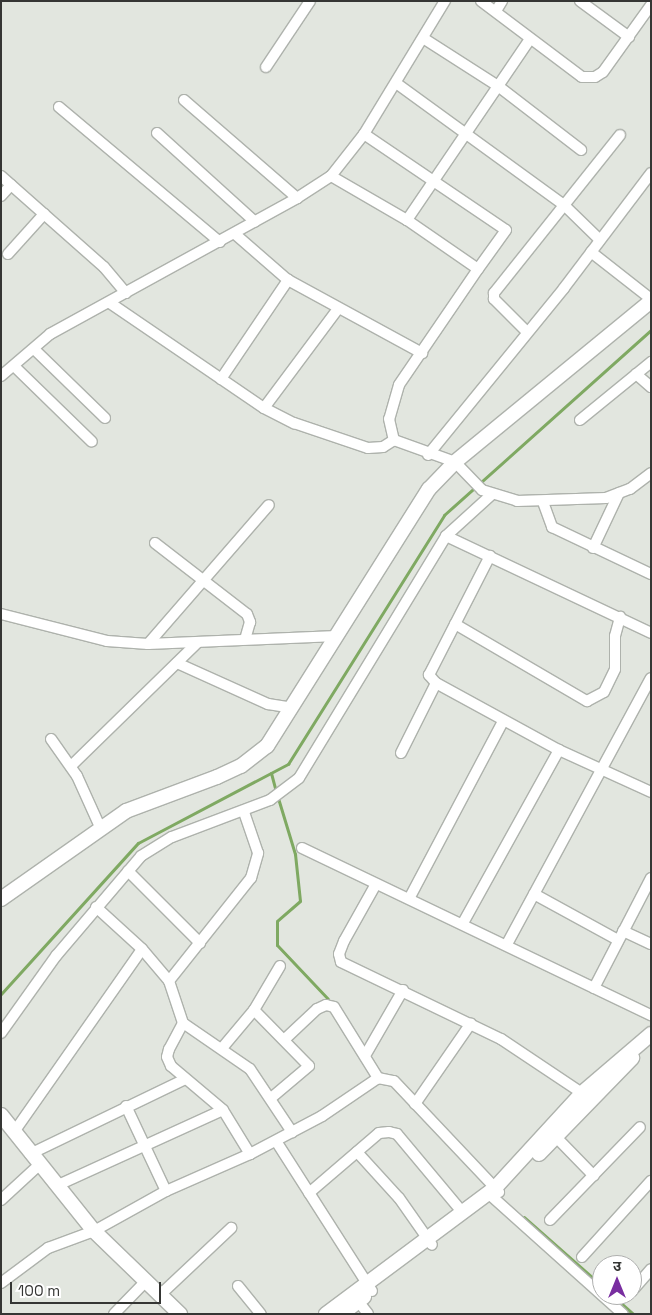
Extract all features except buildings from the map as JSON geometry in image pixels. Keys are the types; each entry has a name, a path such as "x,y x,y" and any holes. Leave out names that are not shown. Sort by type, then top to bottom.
{"street":[{"path":"266,67 310,1"},
{"path":"1,376 15,367 50,334 235,234 331,176 364,134 445,1"},
{"path":"481,1 582,77 595,77 603,72 651,5"},
{"path":"496,11 502,1"},
{"path":"580,1 629,37"},
{"path":"423,38 498,86 581,150"},
{"path":"407,220 530,39"},
{"path":"396,83 564,205 600,240"},
{"path":"184,100 297,198"},
{"path":"59,107 220,242"},
{"path":"157,133 255,222"},
{"path":"364,134 506,230 399,385 389,419 394,440"},
{"path":"527,332 494,298 494,292 620,134"},
{"path":"428,455 591,252 651,173"},
{"path":"1,176 104,267 126,293"},
{"path":"331,176 407,220 478,269"},
{"path":"1,196 11,185"},
{"path":"8,254 44,214"},
{"path":"235,234 288,280 337,310 422,353"},
{"path":"1,899 126,811 241,766 267,746 337,636 390,544 429,489 651,300 591,252"},
{"path":"221,379 288,280"},
{"path":"110,302 264,408 345,443 383,448 394,440"},
{"path":"264,408 337,310"},
{"path":"34,349 105,418"},
{"path":"580,420 651,362"},
{"path":"15,367 92,442"},
{"path":"636,374 651,387"},
{"path":"394,440 428,455 457,464 487,492 543,502 579,501 619,493 651,473"},
{"path":"1,1033 96,907 141,856 172,837 244,812 283,793 318,750 446,536 487,492"},
{"path":"593,548 619,493"},
{"path":"543,502 552,527 651,574"},
{"path":"148,644 269,505"},
{"path":"446,536 651,632"},
{"path":"155,542 247,614 250,622 244,639"},
{"path":"490,556 429,675 436,683 503,721 559,750 651,792"},
{"path":"1,614 108,641 148,644 337,636"},
{"path":"455,624 587,701 604,692 615,669 615,636 620,617"},
{"path":"71,766 198,642"},
{"path":"177,663 268,704 292,708"},
{"path":"507,944 603,770 650,679"},
{"path":"401,753 436,683"},
{"path":"410,897 503,721"},
{"path":"51,739 71,766 100,828"},
{"path":"463,923 559,750"},
{"path":"169,981 251,878 257,864 254,833 244,812"},
{"path":"302,848 376,884 410,897 651,1015"},
{"path":"128,871 200,943"},
{"path":"594,988 651,878"},
{"path":"376,884 344,941 341,962 471,1023 582,1093"},
{"path":"534,894 621,936 651,944"},
{"path":"96,907 142,949 169,981 183,1024 223,1047 250,1069 292,1132"},
{"path":"14,1132 142,949"},
{"path":"223,1047 254,1010 280,966"},
{"path":"366,1054 403,990"},
{"path":"285,1039 326,1004 334,1006 366,1054 378,1078"},
{"path":"254,1010 285,1039 309,1066 271,1098"},
{"path":"415,1104 471,1023"},
{"path":"183,1024 167,1057 185,1079 223,1110 250,1154"},
{"path":"430,1242 463,1213 494,1193 582,1093 651,1034"},
{"path":"326,1314 369,1287 494,1193 556,1137 633,1057 651,1044"},
{"path":"1,1283 48,1248 94,1231 166,1191 276,1141 378,1078 394,1080 494,1193 623,1314"},
{"path":"30,1154 185,1079"},
{"path":"126,1106 166,1191"},
{"path":"56,1186 223,1110"},
{"path":"1,1115 30,1154 94,1231 180,1314"},
{"path":"550,1220 640,1127"},
{"path":"309,1193 379,1133 397,1134 463,1213"},
{"path":"556,1137 594,1176"},
{"path":"276,1141 369,1287"},
{"path":"357,1152 400,1198 430,1242"},
{"path":"1,1200 39,1165"},
{"path":"582,1257 651,1181"},
{"path":"160,1295 231,1228"},
{"path":"642,1280 651,1269"},
{"path":"114,1314 146,1281"},
{"path":"238,1286 261,1314"},
{"path":"342,1314 358,1301 369,1287"},
{"path":"358,1301 368,1314"}],"waterway":[{"path":"1,994 138,843 288,764 444,515 651,330"},
{"path":"271,773 276,792"},
{"path":"278,798 295,854 300,901 277,921 277,945 328,999"},
{"path":"524,1217 592,1277"},
{"path":"623,1305 633,1314"}]}
